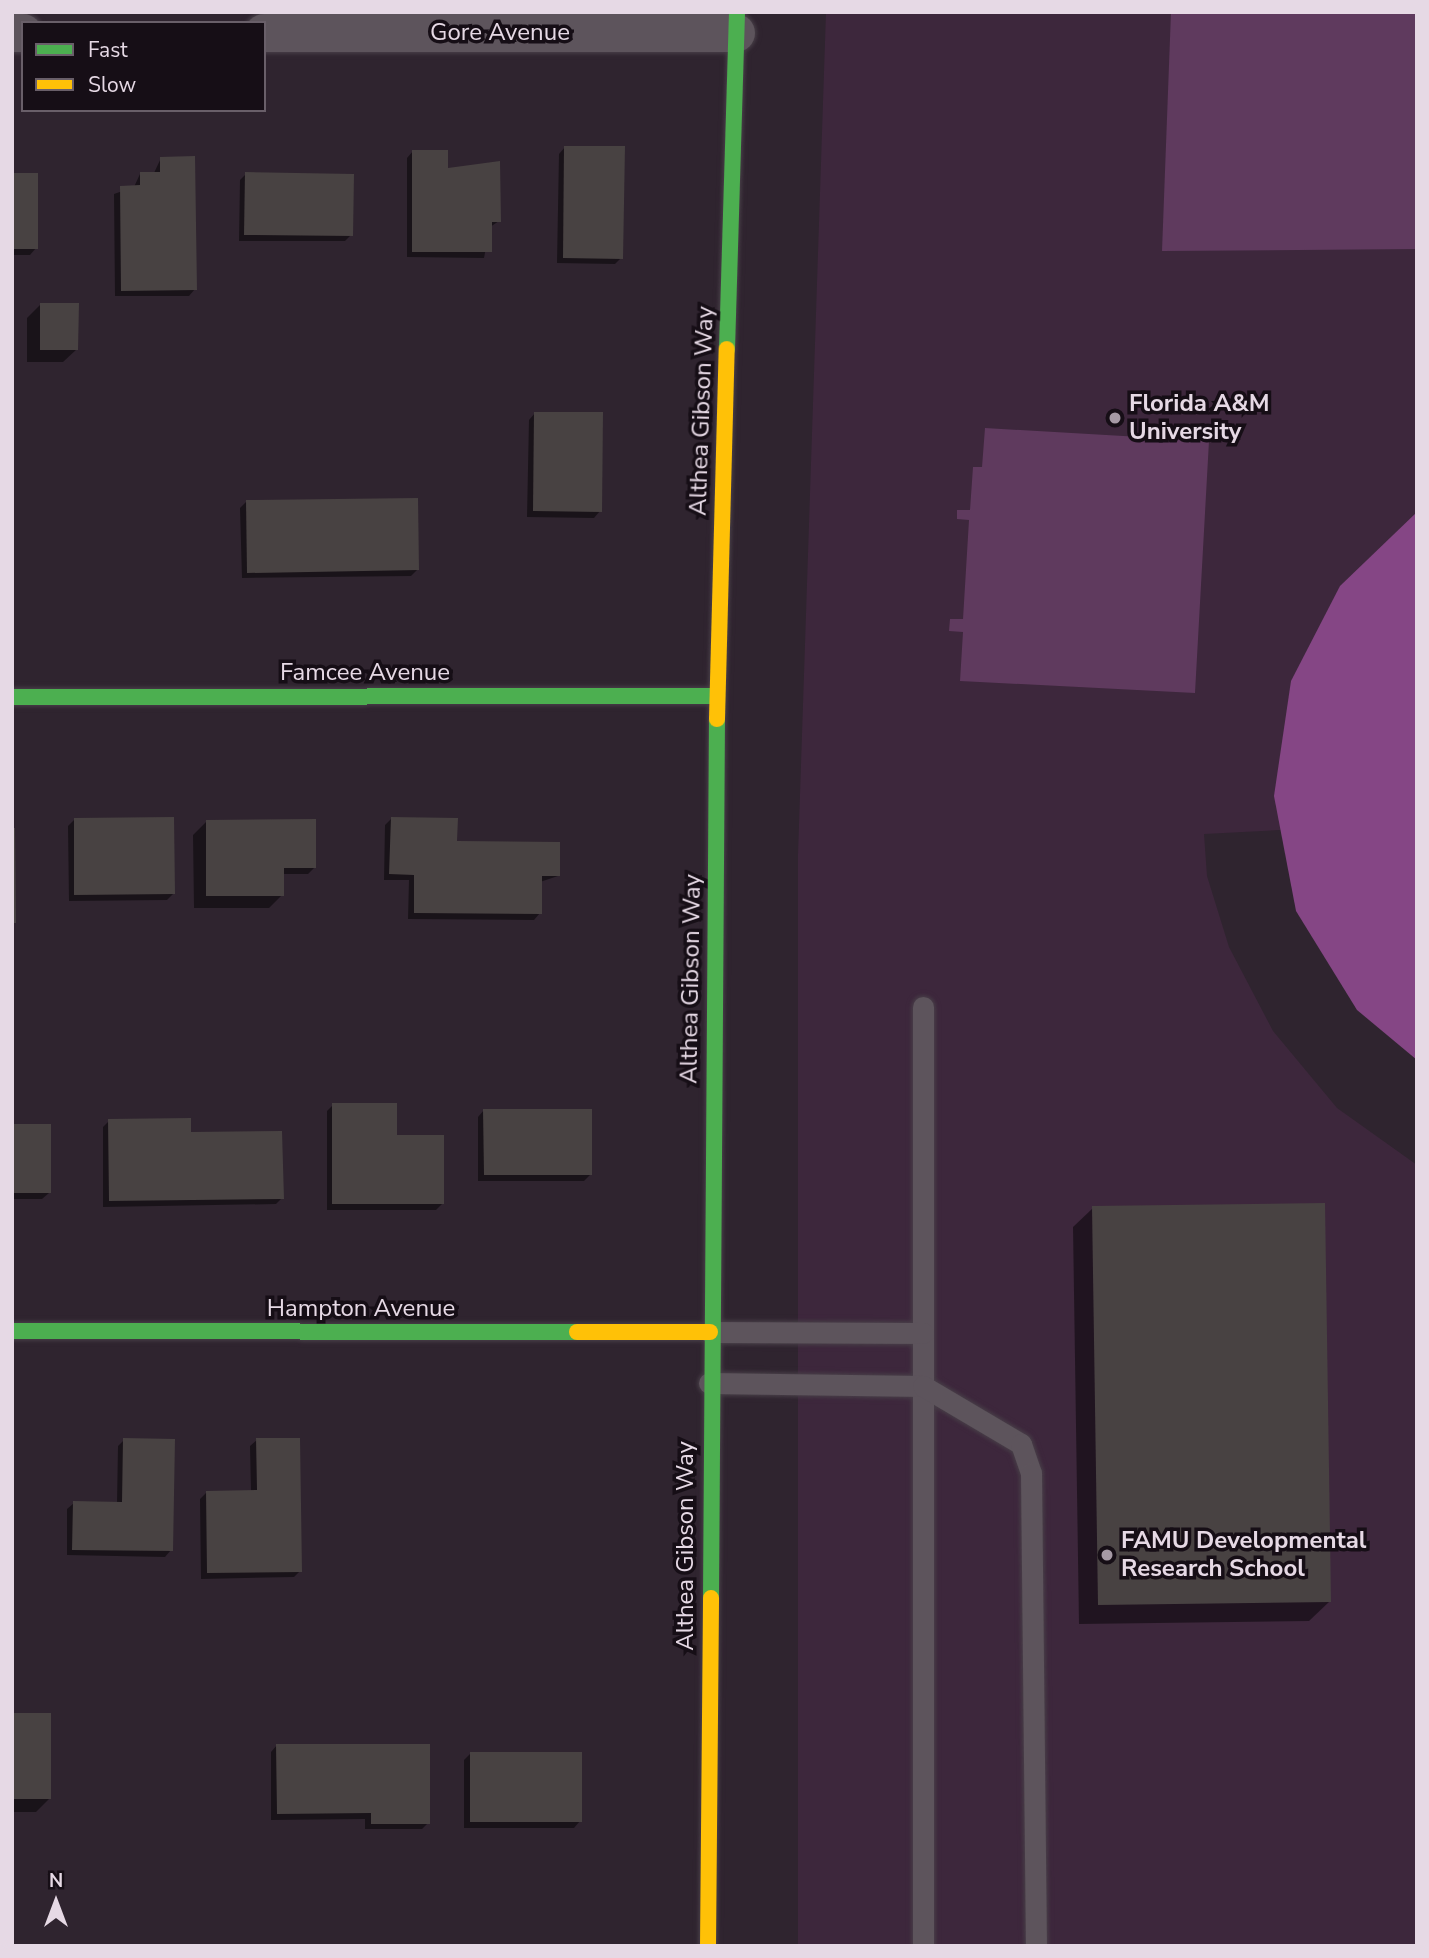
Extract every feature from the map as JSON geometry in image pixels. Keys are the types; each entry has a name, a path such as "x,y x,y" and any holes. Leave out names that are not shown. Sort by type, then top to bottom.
{"street":[{"name":"Gore Avenue","path":"266,33 737,22"},
{"name":"Althea Gibson Way","path":"708,1946 709,1382 717,696 737,22"},
{"name":"Famcee Avenue","path":"12,696 717,696"},
{"name":"Hampton Avenue","path":"12,1331 710,1332"}],"lane":[{"path":"923,1007 923,1946"},
{"path":"710,1332 923,1333"},
{"path":"709,1382 923,1386 1021,1444 1031,1473 1036,1946"}],"shaded area":[{"path":"826,12 1417,12 1417,823 1204,834 1207,876 1229,947 1273,1031 1337,1108 1417,1165 1417,1946 798,1946 798,855"},
{"path":"1171,12 1417,12 1417,249 1162,251"},
{"path":"985,428 1209,441 1195,693 960,681 963,632 949,631 950,619 963,619 969,520 957,519 957,510 970,510 973,467 982,467"},
{"path":"1417,512 1417,1060 1357,1010 1296,911 1274,796 1291,681 1340,586"}],"building":[{"path":"564,146 625,146 623,259 563,258"},
{"path":"412,150 448,150 448,168 500,161 501,222 492,222 492,252 412,252"},
{"path":"195,156 197,290 121,291 120,186 140,185 140,172 160,172 160,157"},
{"path":"245,172 354,174 353,236 244,235"},
{"path":"12,173 38,173 38,249 12,249"},
{"path":"40,303 79,303 78,350 40,350"},
{"path":"534,412 603,412 602,512 533,511"},
{"path":"418,498 419,570 247,573 246,500"},
{"path":"174,817 175,894 74,895 74,818"},
{"path":"391,817 458,818 457,841 560,842 560,876 542,876 542,914 414,913 414,875 389,874"},
{"path":"316,819 316,868 284,868 284,896 206,896 206,820"},
{"path":"12,828 15,828 16,923 12,923"},
{"path":"332,1103 397,1103 397,1135 444,1135 444,1204 332,1204"},
{"path":"483,1109 592,1109 592,1175 484,1175"},
{"path":"191,1118 191,1132 282,1131 284,1199 109,1201 108,1119"},
{"path":"12,1124 51,1124 51,1193 12,1193"},
{"path":"1325,1203 1331,1602 1098,1605 1092,1206"},
{"path":"123,1438 175,1439 173,1551 72,1550 73,1501 122,1502"},
{"path":"256,1438 300,1438 302,1572 207,1573 206,1491 257,1490"},
{"path":"12,1713 51,1713 51,1799 12,1799"},
{"path":"276,1744 430,1744 430,1824 371,1824 371,1813 277,1814"},
{"path":"470,1752 582,1752 582,1822 470,1822"}],"traffic: fast":[{"path":"727,349 737,12"},
{"path":"12,697 717,696"},
{"path":"711,1598 717,719"},
{"path":"12,1331 577,1332"}],"traffic: slow":[{"path":"717,719 727,349"},
{"path":"577,1332 710,1332"},
{"path":"708,1946 711,1598"}],"place":[{"name":"Florida A&M University","path":"1115,418"},
{"name":"FAMU Developmental Research School","path":"1107,1555"}]}
